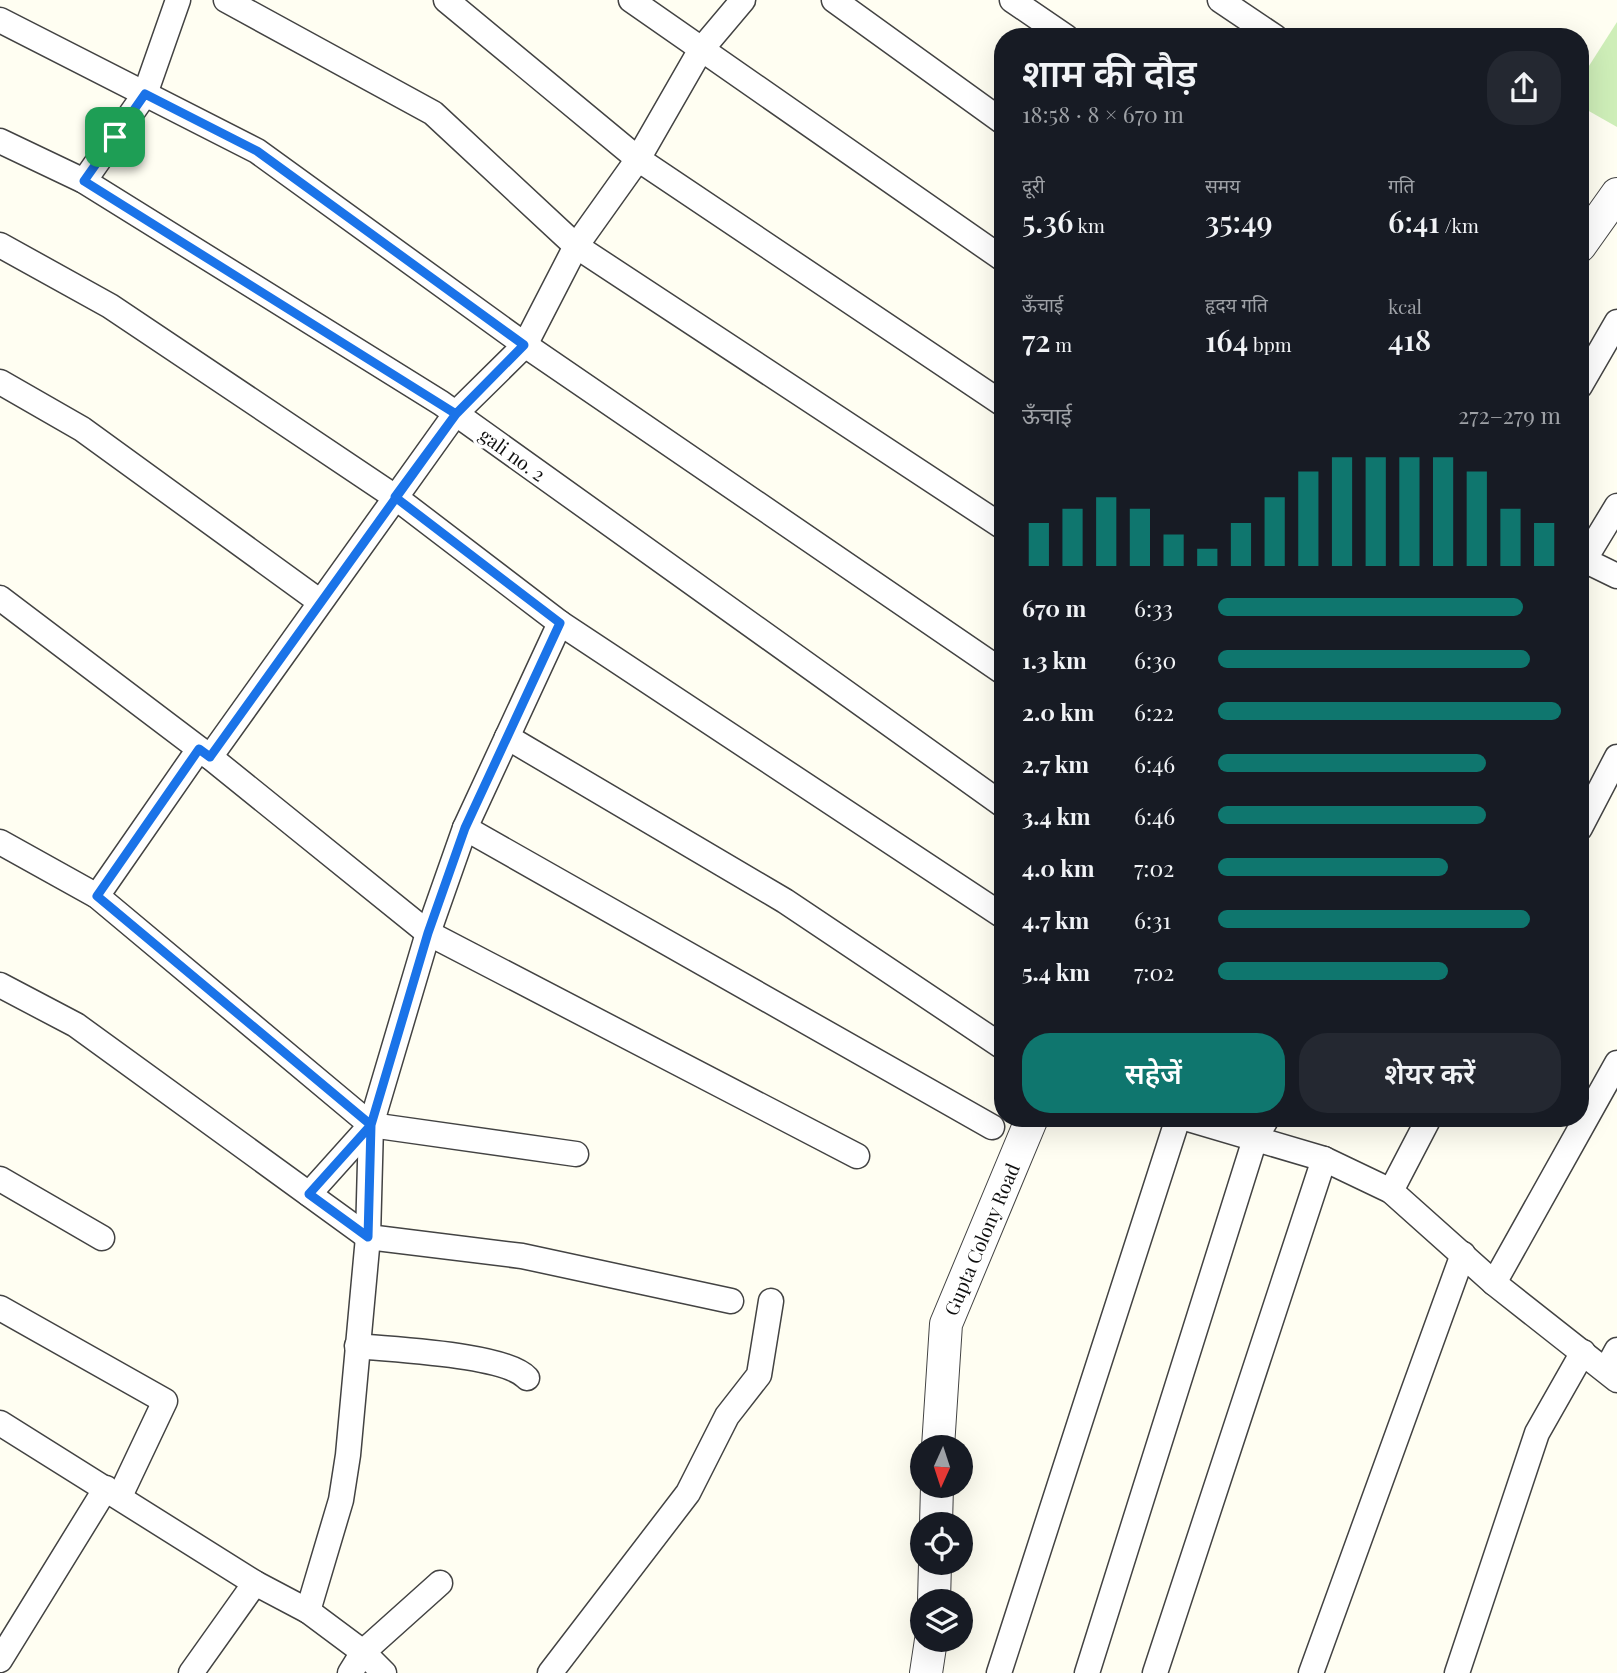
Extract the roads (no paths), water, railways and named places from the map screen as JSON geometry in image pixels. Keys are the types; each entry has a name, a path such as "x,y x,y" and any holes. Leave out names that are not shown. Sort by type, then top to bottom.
{"street":[{"path":"84,181 145,94 178,0"},
{"path":"446,0 638,159 994,398"},
{"path":"631,0 700,51 994,253"},
{"path":"97,896 456,414 524,345 576,246 638,159 700,51 743,0"},
{"path":"834,0 994,116"},
{"path":"1012,0 1053,28"},
{"path":"1220,0 1262,28"},
{"path":"230,1 433,113 576,246 994,521"},
{"path":"0,20 257,151 524,345 994,666"},
{"name":"gali no. 2","path":"0,141 84,181 456,414 994,799"},
{"path":"1589,233 1617,194"},
{"path":"0,245 110,306 395,497 560,623 994,910"},
{"path":"1589,370 1617,322"},
{"path":"0,382 82,429 319,601"},
{"path":"1589,551 1617,506"},
{"path":"1589,565 1617,576"},
{"path":"0,598 204,753 428,933 857,1156"},
{"path":"308,1611 341,1500 352,1422 368,1237 371,1125 428,933 465,828 560,623"},
{"path":"507,737 785,901 994,1041"},
{"path":"1589,811 1617,757"},
{"path":"465,828 992,1127"},
{"path":"0,842 97,896 371,1125 576,1154"},
{"path":"0,985 76,1025 368,1237 522,1256 732,1301"},
{"path":"1589,1113 1617,1063"},
{"path":"309,1194 371,1125"},
{"name":"Gupta Colony Road","path":"939,1435 946,1324 1028,1127"},
{"path":"999,1673 1175,1127"},
{"path":"1391,1191 1424,1127"},
{"path":"1494,1283 1581,1127"},
{"path":"1087,1673 1261,1129 1391,1191 1494,1283 1583,1352 1613,1367"},
{"path":"1155,1673 1324,1159"},
{"path":"0,1179 102,1238"},
{"path":"1311,1673 1464,1254"},
{"path":"550,1673 688,1493 727,1416 759,1375 771,1301"},
{"path":"0,1308 165,1401 113,1492 0,1660"},
{"path":"357,1346 495,1362 520,1370 527,1378"},
{"path":"1457,1673 1537,1433 1583,1352"},
{"path":"0,1423 255,1583 308,1611 357,1663 384,1673"},
{"path":"191,1673 255,1583"},
{"path":"357,1663 440,1583"},
{"path":"926,1673 929,1652"}]}
